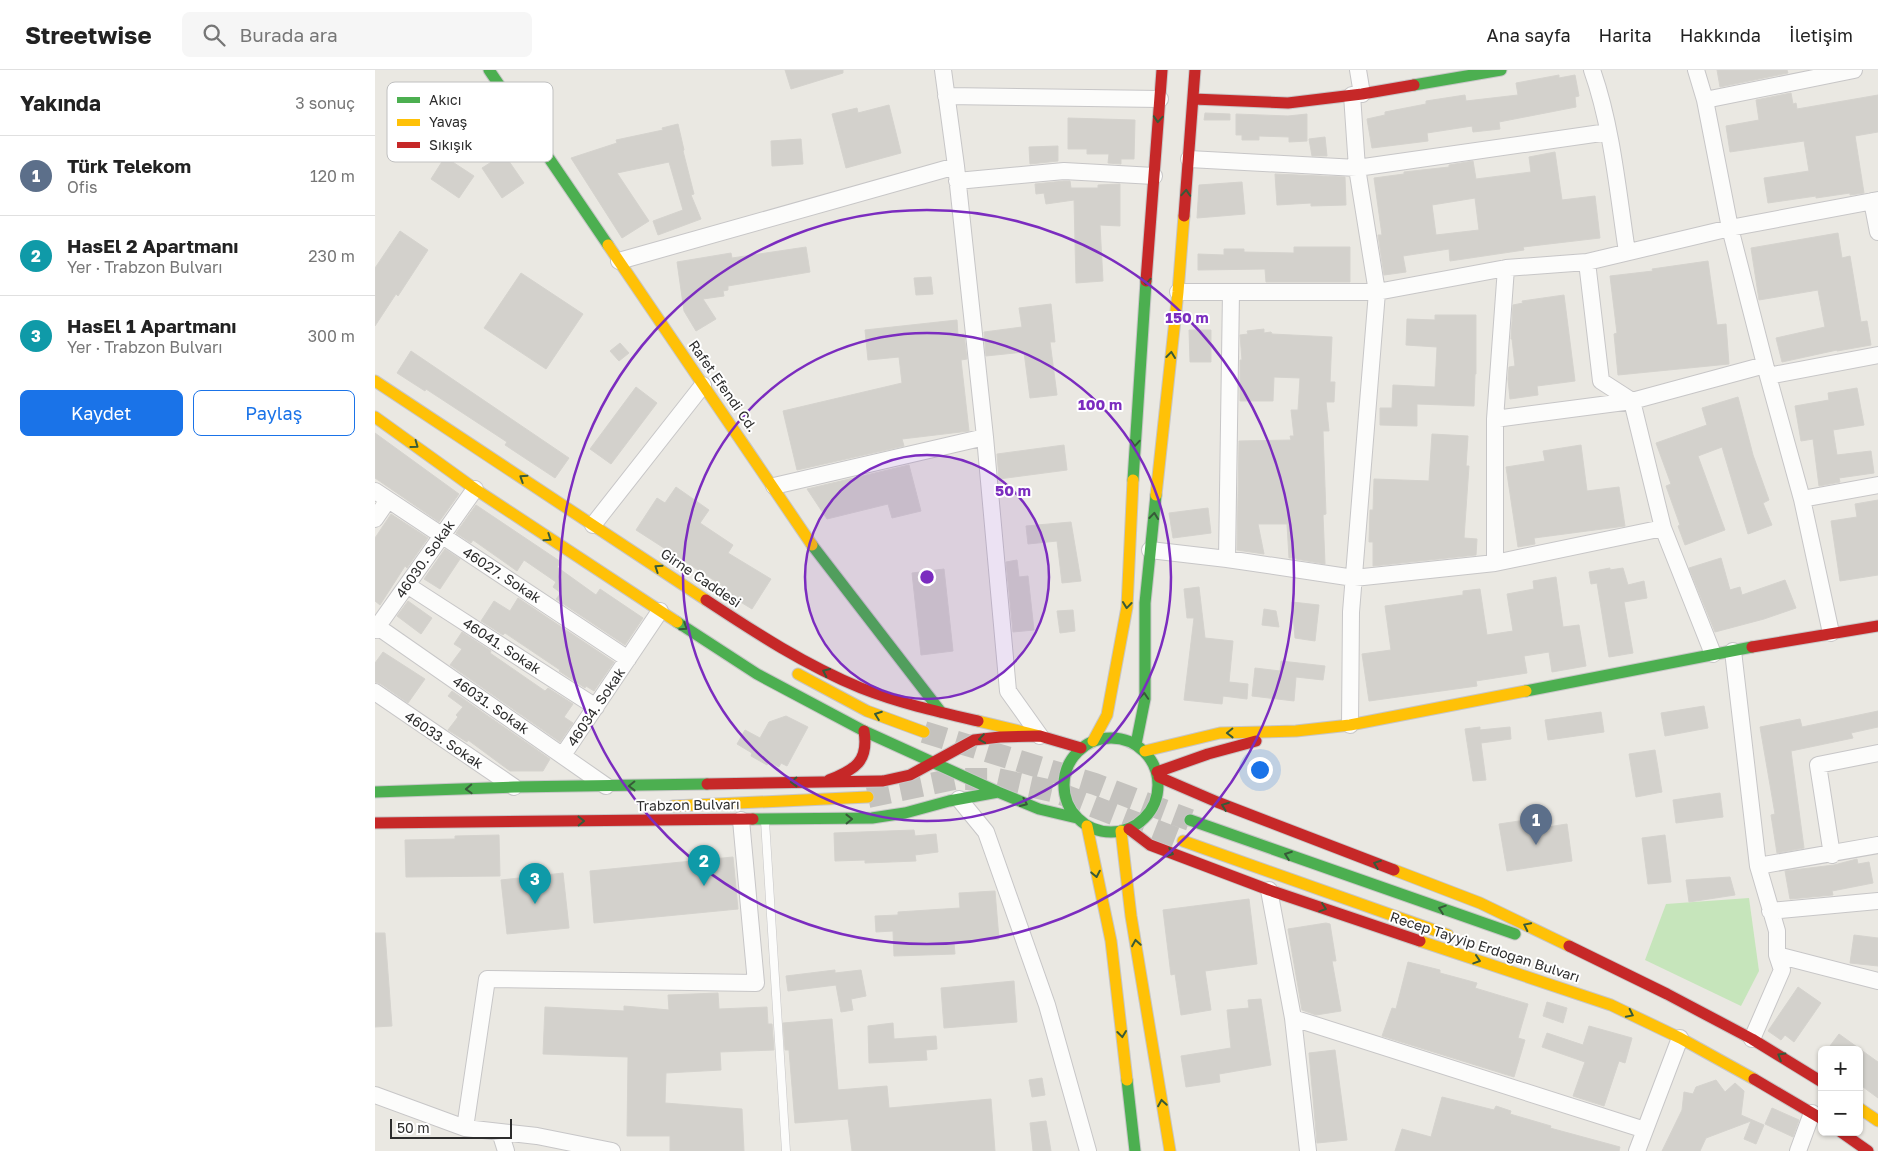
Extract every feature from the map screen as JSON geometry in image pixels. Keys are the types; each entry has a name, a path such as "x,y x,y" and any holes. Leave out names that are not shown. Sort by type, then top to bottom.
{"main road":[{"name":"Rafet Efendi Cd.","path":"489,70 497,82"},
{"path":"1093,741 1107,715 1127,607 1134,448 1162,70"},
{"path":"1140,747 1145,699 1145,602 1178,292 1195,70"},
{"path":"1193,99 1288,103 1357,95 1501,70"},
{"name":"Rafet Efendi Cd.","path":"552,162 774,486 817,552 941,712"},
{"name":"Girne Caddesi","path":"375,381 772,644 824,671 875,693 941,712 1040,736"},
{"path":"375,417 475,489 757,674 864,731 998,792 1039,809 1077,818"},
{"path":"1140,747 1220,733 1296,731 1350,725 1713,654 1878,626"},
{"path":"788,668 867,711 924,732"},
{"path":"824,782 853,769 862,759 867,744 864,731"},
{"path":"1158,774 1209,754 1296,731"},
{"name":"Trabzon Bulvarı","path":"375,792 514,787 883,781 910,775 973,740 1040,736 1081,748"},
{"path":"1115,737 1125,739 1140,747 1152,760 1158,774 1159,790 1155,803 1148,814 1139,824 1125,830 1113,832 1100,831 1087,826 1077,818 1069,807 1065,794 1063,782 1066,768 1073,757 1081,748 1103,738 1115,737"},
{"name":"Recep Tayyip Erdoğan Bulvarı","path":"1158,774 1217,802 1480,904 1667,994 1752,1039 1818,1080"},
{"name":"Trabzon Bulvarı","path":"375,824 872,818 905,813 959,799 998,792"},
{"path":"666,806 868,797"},
{"path":"375,824 618,809"},
{"path":"1190,820 1365,883 1561,950 1667,994"},
{"path":"1087,826 1111,941 1135,1151"},
{"path":"1125,830 1131,916 1171,1151"},
{"name":"Recep Tayyip Erdoğan Bulvarı","path":"1125,830 1151,845 1269,890 1611,1005 1680,1038 1817,1116"},
{"path":"1183,841 1458,939"},
{"path":"1485,951 1611,1005"},
{"path":"1863,1111 1878,1121"},
{"path":"1847,1136 1868,1151"}],"street":[{"path":"943,70 957,174 985,437 1008,691 1040,736"},
{"path":"1350,725 1351,612 1377,292 1357,168 1358,70"},
{"path":"1592,70 1599,91 1608,132 1627,252"},
{"path":"1696,70 1705,100 1730,228 1766,371 1802,499 1831,633"},
{"path":"1705,100 1854,70"},
{"path":"946,96 1160,99"},
{"path":"1189,159 1357,168 1608,132"},
{"path":"619,261 957,174 1063,170 1154,176"},
{"path":"1178,292 1377,292 1507,268 1587,262 1730,228 1875,200 1878,232"},
{"path":"1587,262 1601,381 1632,401 1663,528 1713,654"},
{"path":"1495,563 1495,418 1507,268"},
{"path":"1227,559 1231,292"},
{"path":"1495,418 1632,401 1766,371 1878,355"},
{"path":"593,524 703,385"},
{"path":"774,486 985,437"},
{"path":"1802,499 1878,485"},
{"name":"46030. Sokak","path":"376,627 475,489"},
{"path":"375,520 381,496"},
{"name":"46027. Sokak","path":"381,496 628,659"},
{"path":"1150,550 1227,559 1354,578 1495,563 1663,528"},
{"name":"46041. Sokak","path":"407,585 596,707"},
{"name":"46034. Sokak","path":"563,755 660,611"},
{"name":"46031. Sokak","path":"376,627 606,786"},
{"path":"1733,651 1758,866 1777,931 1777,955 1782,970 1752,1039"},
{"name":"46033. Sokak","path":"375,692 514,787"},
{"path":"1832,854 1818,764 1878,753"},
{"path":"959,799 986,832 1047,1005 1089,1151"},
{"path":"465,1128 487,980 756,983 741,820"},
{"path":"1758,866 1878,845"},
{"path":"1269,890 1293,1018 1308,1151"},
{"path":"1770,911 1878,901"},
{"path":"1777,955 1878,981"},
{"path":"1293,1018 1645,1130"},
{"path":"1637,1151 1680,1038"},
{"path":"375,1096 465,1128 537,1136 612,1151"},
{"path":"1798,1151 1817,1116"},
{"path":"500,1132 506,1151"}],"lane":[{"path":"765,819 787,1151"}],"green space":[{"path":"1749,898 1759,971 1741,1006 1645,960 1666,904"}],"building":[{"path":"785,70 843,70 843,73 791,89"},
{"path":"1717,70 1787,70 1788,73 1720,87"},
{"path":"1559,75 1559,78 1575,75 1579,96 1575,97 1576,107 1499,122 1500,129 1473,132 1472,126 1427,133 1428,141 1372,148 1367,119 1385,115 1385,112 1426,104 1426,101 1465,95 1466,101 1518,95 1516,83"},
{"path":"1791,93 1793,104 1796,103 1797,109 1878,95 1878,132 1855,136 1864,193 1816,198 1816,196 1768,203 1764,178 1809,171 1804,141 1730,152 1726,126 1759,120 1756,100"},
{"path":"889,105 901,153 846,168 832,114 857,108 858,113"},
{"path":"1205,113 1230,114 1230,120 1204,120"},
{"path":"1236,114 1288,116 1307,114 1307,141 1289,142 1289,137 1259,136 1259,140 1242,140 1242,135 1236,135"},
{"path":"1068,118 1135,120 1134,159 1121,159 1121,164 1108,163 1109,154 1087,154 1087,149 1068,149"},
{"path":"678,124 694,194 691,195 701,219 658,235 653,221 683,210 669,162 617,173 649,221 622,238 571,158 617,143 616,140 663,130 662,128"},
{"path":"1325,137 1327,156 1312,156 1309,139"},
{"path":"801,139 803,164 772,166 771,141"},
{"path":"1058,146 1058,161 1030,164 1029,147"},
{"path":"1555,152 1562,200 1595,196 1600,238 1523,247 1524,250 1450,261 1449,249 1403,256 1406,272 1384,275 1378,235 1382,235 1374,178 1404,174 1404,172 1449,167 1449,165 1473,161 1476,179 1531,172 1529,157","holes":["1475,198 1479,230 1436,235 1432,205"]},
{"path":"442,162 453,162 474,176 459,198 431,179"},
{"path":"491,162 510,162 524,183 502,198 482,168"},
{"path":"1275,174 1345,177 1346,205 1311,206 1311,203 1277,205"},
{"path":"1070,181 1071,188 1098,188 1098,185 1120,184 1120,226 1100,225 1103,281 1076,283 1074,200 1046,204 1044,193 1036,194 1035,184"},
{"path":"1242,182 1245,214 1197,218 1199,185"},
{"path":"400,231 428,250 398,296 396,294 375,326 375,268"},
{"path":"1838,233 1842,258 1850,256 1861,322 1867,321 1871,345 1782,362 1776,338 1825,327 1818,290 1759,300 1751,248"},
{"path":"806,247 810,272 728,286 728,290 723,291 724,296 703,299 716,319 696,331 684,311 677,262 731,253 732,258"},
{"path":"1294,247 1350,247 1350,282 1266,282 1265,269 1198,270 1198,254 1224,255 1224,249 1244,249 1244,252 1294,253"},
{"path":"1708,261 1717,325 1726,324 1729,364 1618,375 1614,334 1617,333 1610,276 1653,271 1652,269"},
{"path":"521,273 583,314 546,369 484,328"},
{"path":"931,277 933,294 916,295 914,278"},
{"path":"1564,295 1575,381 1537,386 1538,395 1510,399 1509,367 1515,366 1511,339 1513,305 1523,303 1522,301"},
{"path":"1051,304 1055,342 1050,342 1057,395 1030,398 1024,352 986,356 984,332 1022,327 1019,308"},
{"path":"1435,315 1476,315 1474,406 1417,404 1417,426 1380,425 1380,408 1392,408 1393,385 1435,387 1437,347 1406,345 1407,319 1435,320"},
{"path":"957,320 958,335 964,334 967,359 961,360 969,431 902,439 904,446 797,470 783,411 902,383 899,357 868,360 865,330"},
{"path":"1264,329 1264,333 1271,332 1272,334 1332,337 1330,382 1335,382 1334,402 1326,402 1329,431 1323,431 1326,514 1323,515 1325,564 1289,558 1287,524 1258,524 1264,554 1237,550 1239,441 1291,440 1290,436 1294,436 1291,410 1298,410 1300,378 1274,377 1273,401 1240,401 1240,360 1242,360 1240,335 1248,334 1247,331"},
{"path":"1189,330 1211,330 1211,362 1190,362"},
{"path":"620,343 629,353 619,361 610,351"},
{"path":"411,351 569,458 555,478 505,445 507,442 426,389 425,391 397,373"},
{"path":"636,387 657,403 611,464 590,449"},
{"path":"1857,388 1864,425 1833,430 1837,455 1871,451 1874,473 1839,478 1840,482 1819,486 1813,439 1801,441 1795,406 1829,400 1828,393"},
{"path":"1738,397 1753,455 1769,500 1763,503 1772,525 1748,534 1722,447 1698,456 1725,530 1685,545 1666,486 1671,484 1656,443 1707,425 1702,408"},
{"path":"375,433 459,494 439,522 375,478"},
{"path":"1432,434 1468,436 1466,466 1469,466 1464,538 1477,539 1476,555 1373,566 1373,542 1369,542 1370,510 1373,510 1374,479 1429,481"},
{"path":"1064,445 1067,470 999,479 997,454"},
{"path":"1581,445 1587,491 1619,487 1625,526 1534,538 1535,544 1518,547 1506,467 1545,461 1543,451"},
{"path":"909,465 921,511 892,518 888,504 827,519 807,489"},
{"path":"676,487 709,510 700,523 733,545 728,553 771,579 752,609 721,590 723,586 636,530 657,498 665,503"},
{"path":"1878,500 1878,575 1840,581 1831,521 1857,517 1855,504"},
{"path":"476,505 561,562 557,567 596,595 600,589 643,618 625,645 556,599 561,593 553,587 556,582 524,560 517,571 473,540 471,543 456,533"},
{"path":"1208,508 1211,533 1173,538 1169,513"},
{"path":"391,514 428,538 407,568 405,566 380,605 375,601 375,538"},
{"path":"1071,522 1081,581 1062,583 1057,541 1028,544 1026,526"},
{"path":"445,549 460,559 440,589 424,579"},
{"path":"1721,558 1730,590 1740,587 1742,595 1785,580 1796,608 1715,632 1689,568"},
{"path":"1017,560 1019,577 1028,576 1034,630 1013,632 1006,562"},
{"path":"1610,568 1610,570 1623,568 1628,585 1644,581 1647,598 1624,602 1633,653 1609,657 1597,583 1591,584 1589,572"},
{"path":"944,569 953,651 921,655 912,573"},
{"path":"1556,577 1563,627 1579,625 1586,666 1552,672 1549,652 1524,656 1527,673 1476,681 1477,686 1369,701 1362,654 1391,650 1385,606 1463,595 1463,591 1480,589 1487,635 1513,631 1507,594 1534,589 1533,581"},
{"path":"1199,587 1205,638 1233,641 1229,682 1248,684 1247,699 1223,696 1222,704 1184,700 1194,618 1187,618 1184,589"},
{"path":"518,598 614,662 594,691 586,686 585,688 505,633 503,635 481,621 494,601 510,611"},
{"path":"408,601 432,618 421,634 397,616"},
{"path":"1292,602 1319,605 1315,641 1295,638"},
{"path":"1264,609 1276,611 1279,627 1262,625"},
{"path":"1073,610 1075,631 1060,633 1057,611"},
{"path":"462,632 545,691 548,688 573,704 564,717 573,723 560,742 450,665 462,649 454,644"},
{"path":"383,652 425,679 408,703 381,684 375,682 375,663"},
{"path":"1281,661 1325,666 1323,680 1296,677 1294,701 1252,696 1255,668 1280,671"},
{"path":"452,691 550,759 543,771 510,771 468,740 467,742 448,730 463,707 448,696"},
{"path":"1704,706 1708,728 1665,736 1661,713"},
{"path":"1878,711 1878,727 1851,733 1853,738 1791,751 1804,848 1777,853 1771,815 1775,814 1760,727 1800,719 1802,727"},
{"path":"1601,712 1604,732 1548,740 1545,720"},
{"path":"786,716 808,727 787,766 781,763 779,767 769,762 767,765 751,756 752,753 737,744 745,730 760,738 769,722"},
{"path":"1480,727 1480,730 1510,727 1511,739 1481,743 1486,780 1473,781 1465,729"},
{"path":"1655,750 1662,792 1636,797 1629,754"},
{"path":"1720,793 1723,817 1676,823 1673,800"},
{"path":"1539,818 1541,828 1567,824 1572,861 1507,871 1499,824"},
{"path":"914,830 915,836 936,834 938,852 915,855 916,861 865,863 865,860 835,861 834,833"},
{"path":"499,835 500,876 406,877 405,840 455,839 455,836"},
{"path":"1665,835 1671,882 1648,884 1642,838"},
{"path":"733,857 738,909 594,923 590,871"},
{"path":"1857,859 1858,864 1869,862 1873,883 1832,891 1833,895 1790,899 1785,871 1834,865"},
{"path":"563,873 569,928 507,934 501,880"},
{"path":"1730,877 1735,895 1689,902 1686,880"},
{"path":"995,891 999,939 954,942 955,954 894,956 893,931 876,932 875,916 898,915 898,912 960,908 959,893"},
{"path":"1249,899 1257,964 1205,971 1211,1010 1181,1015 1175,974 1171,975 1163,910"},
{"path":"1330,924 1336,961 1332,961 1341,1011 1316,1015 1302,1010 1288,929"},
{"path":"375,933 385,933 392,1026 375,1027"},
{"path":"1854,935 1878,938 1878,966 1850,963"},
{"path":"1408,962 1440,970 1440,973 1477,983 1475,988 1528,1004 1518,1038 1525,1040 1514,1077 1382,1036 1392,1008 1396,1009"},
{"path":"835,970 835,973 861,970 866,996 851,999 853,1010 841,1012 836,985 788,991 786,976"},
{"path":"1014,981 1017,1022 944,1028 941,988"},
{"path":"1798,987 1821,1003 1794,1042 1785,1035 1781,1040 1768,1031"},
{"path":"718,993 719,1009 767,1007 768,1024 772,1024 774,1050 720,1052 721,1070 666,1073 665,1103 742,1109 744,1151 670,1151 670,1136 627,1136 628,1057 543,1054 545,1007 624,1011 624,1006 669,1010 668,995"},
{"path":"1261,999 1271,1065 1219,1074 1220,1082 1186,1087 1181,1056 1231,1048 1227,1010 1249,1008 1248,1000"},
{"path":"1547,1002 1567,1008 1563,1023 1543,1016"},
{"path":"832,1019 838,1090 887,1086 889,1108 991,1099 995,1151 852,1151 848,1119 795,1123 789,1050 785,1050 783,1023"},
{"path":"893,1023 894,1039 936,1036 937,1049 926,1050 927,1060 869,1063 868,1026"},
{"path":"1589,1026 1632,1038 1625,1063 1619,1061 1604,1106 1573,1096 1585,1062 1542,1047 1547,1033 1583,1045"},
{"path":"1839,1034 1856,1046 1830,1046"},
{"path":"1335,1050 1347,1140 1317,1143 1309,1053"},
{"path":"1863,1051 1878,1062 1878,1098 1863,1087"},
{"path":"1042,1078 1045,1095 1032,1097 1029,1080"},
{"path":"1716,1080 1725,1092 1735,1083 1744,1091 1741,1115 1764,1125 1756,1144 1744,1139 1751,1121 1706,1138 1700,1151 1662,1151 1682,1110 1684,1092 1693,1094 1696,1087"},
{"path":"1442,1097 1494,1110 1496,1106 1511,1111 1510,1114 1551,1126 1550,1128 1620,1147 1619,1151 1395,1151 1402,1129 1431,1137"},
{"path":"1772,1108 1799,1120 1793,1137 1765,1124"},
{"path":"1046,1121 1051,1151 1033,1151 1030,1123"}],"tunnel":[{"path":"924,732 1095,784 1190,820"},
{"path":"868,797 954,779 997,779 1056,792 1183,841"}],"traffic: fast":[{"path":"489,70 497,82"},
{"path":"1414,85 1501,70"},
{"path":"552,162 608,245"},
{"path":"1133,480 1146,281"},
{"path":"1136,744 1145,699 1145,603 1156,495"},
{"path":"812,545 941,712"},
{"path":"677,622 757,674 864,731 998,792"},
{"path":"1526,691 1752,647"},
{"path":"1102,738 1120,738 1145,751 1155,767 1158,785 1155,803 1145,819 1120,832 1102,832 1077,819 1064,794 1064,776 1077,751 1102,738"},
{"path":"375,792 514,787 707,784"},
{"path":"753,819 872,818 905,813 949,801 998,792 1039,809 1077,818"},
{"path":"1190,820 1515,934"},
{"path":"1127,1080 1135,1151"}],"traffic: slow":[{"path":"1156,495 1178,292 1184,216"},
{"path":"608,245 812,545"},
{"path":"375,381 706,600"},
{"path":"375,417 475,489 677,622"},
{"path":"1093,741 1107,715 1127,607 1133,480"},
{"path":"798,674 867,711 924,732"},
{"path":"1145,751 1220,733 1296,731 1350,725 1526,691"},
{"path":"978,721 1040,736"},
{"path":"673,806 868,797"},
{"path":"1087,826 1111,941 1127,1080"},
{"path":"1121,831 1131,916 1170,1151"},
{"path":"1183,841 1448,935"},
{"path":"1394,870 1480,903 1569,946"},
{"path":"1420,941 1611,1005 1680,1038 1754,1079"},
{"path":"1863,1111 1878,1121"}],"traffic: jam":[{"path":"1146,281 1162,70"},
{"path":"1184,216 1195,70"},
{"path":"1193,99 1288,103 1362,94 1414,85"},
{"path":"706,600 781,648 840,679 890,698 978,721"},
{"path":"1752,647 1878,626"},
{"path":"829,780 853,768 858,763 864,750 864,731"},
{"path":"707,784 883,781 910,775 974,740 1000,737 1040,736 1081,748"},
{"path":"1157,772 1208,754 1256,741"},
{"path":"1159,777 1217,802 1394,870"},
{"path":"375,823 753,819"},
{"path":"1129,829 1150,845 1269,890 1420,941"},
{"path":"1569,946 1667,994 1752,1039 1818,1080"},
{"path":"1754,1079 1818,1117"},
{"path":"1847,1136 1868,1151"}],"place":[{"name":"Türk Telekom","path":"1536,845"},
{"name":"HasEl 2 Apartmanı","path":"704,886"},
{"name":"HasEl 1 Apartmanı","path":"535,904"}]}
